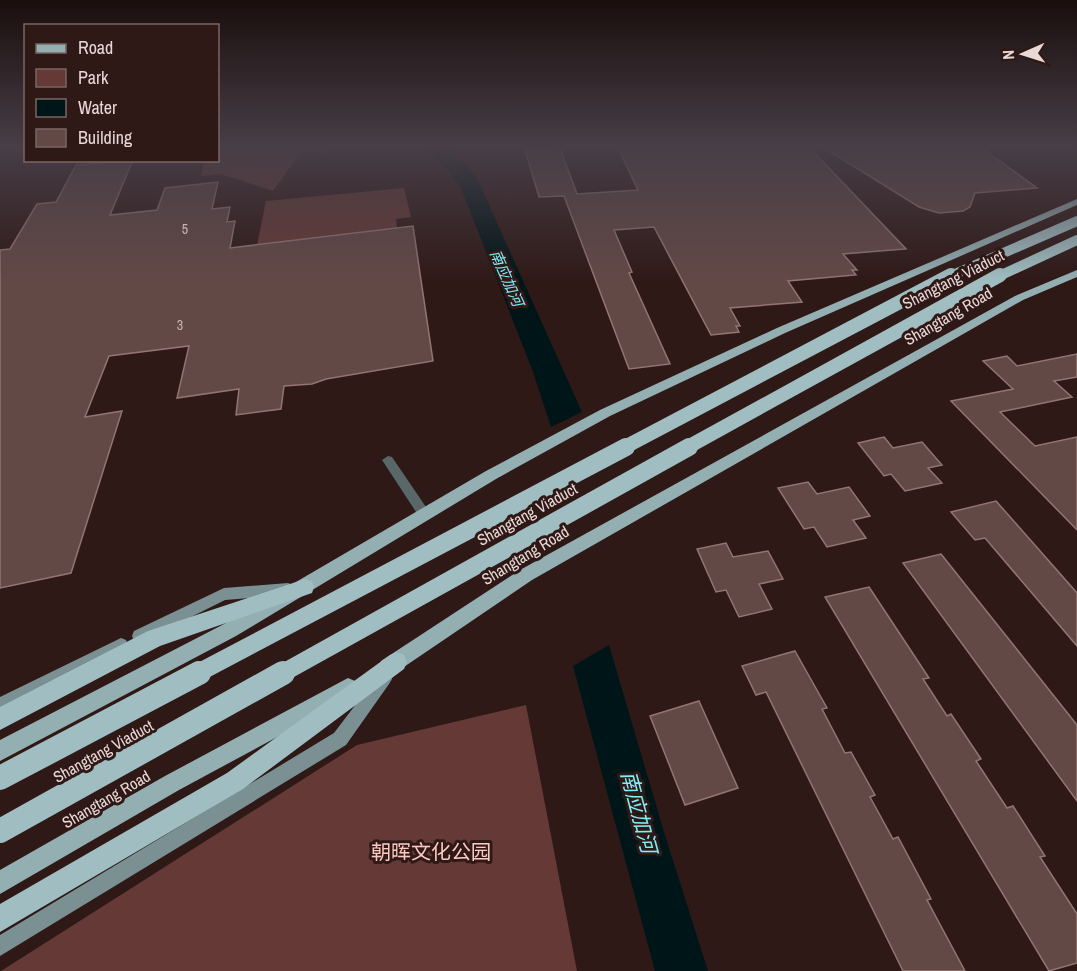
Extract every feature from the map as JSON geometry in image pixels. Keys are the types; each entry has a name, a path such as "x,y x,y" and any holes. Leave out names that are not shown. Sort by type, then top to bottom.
{"highway":[{"name":"Shangtang Viaduct","path":"0,778 957,272 1077,221"},
{"name":"Shangtang Viaduct","path":"0,831 979,285 1077,240"},
{"path":"0,719 155,638 305,587"},
{"path":"0,919 235,781 397,662"}],"main road":[{"path":"0,751 195,650 305,587 424,514 604,414 877,286 1077,202"},
{"name":"Shangtang Road","path":"0,883 172,783 397,662 526,575 931,350 1019,297 1077,273"},
{"path":"0,705 224,594 305,587"},
{"path":"0,946 340,739 397,662"}],"street":[{"path":"388,460 424,514"}],"green space":[{"path":"369,191 405,191 411,217 396,219 397,228 257,245 266,201"},
{"name":"朝晖文化公园","path":"526,705 577,971 1,971 357,745"}],"water":[{"name":"南应加河","path":"462,191 483,191 582,412 551,427 533,372"},
{"name":"南应加河","path":"609,645 708,971 655,971 573,666"}],"building":[{"path":"62,191 120,191 110,215 157,210 164,191 216,191 212,209 230,207 227,222 235,221 230,248 413,226 433,361 326,379 312,384 284,386 281,409 236,415 239,389 177,398 189,346 109,356 85,417 122,411 71,573 0,588 0,250 10,249 37,204 56,202"},
{"path":"537,191 576,191 577,194 618,191 851,191 906,249 843,254 857,270 852,270 856,275 788,281 802,302 730,308 740,326 736,326 739,332 711,335 654,227 614,230 632,272 629,273 670,364 629,369 564,196 539,197"},
{"path":"894,191 996,191 975,193 970,207 963,211 939,213 919,207"},
{"path":"1077,354 1077,377 1054,381 1072,397 1000,412 1035,446 1077,437 1077,530 951,401 1013,389 983,361 1007,356 1017,366"},
{"path":"884,437 893,448 922,442 942,465 928,468 942,483 905,491 891,474 884,476 858,443"},
{"path":"808,482 817,494 849,487 870,516 853,520 866,538 827,547 814,527 804,529 778,488"},
{"path":"996,501 1077,593 1077,646 985,538 975,540 951,512"},
{"path":"726,543 733,557 768,551 783,579 759,584 772,609 739,617 726,590 716,592 697,549"},
{"path":"941,554 1077,725 1077,801 903,563"},
{"path":"869,587 929,678 923,679 947,716 951,714 981,759 976,761 1007,808 1013,806 1045,856 1040,857 1077,914 1077,963 1049,971 825,597"},
{"path":"795,651 827,708 822,709 845,753 851,752 875,795 870,797 893,839 898,837 931,899 927,900 965,971 903,971 766,692 756,695 742,666"},
{"path":"699,701 738,788 685,805 650,716"}]}
